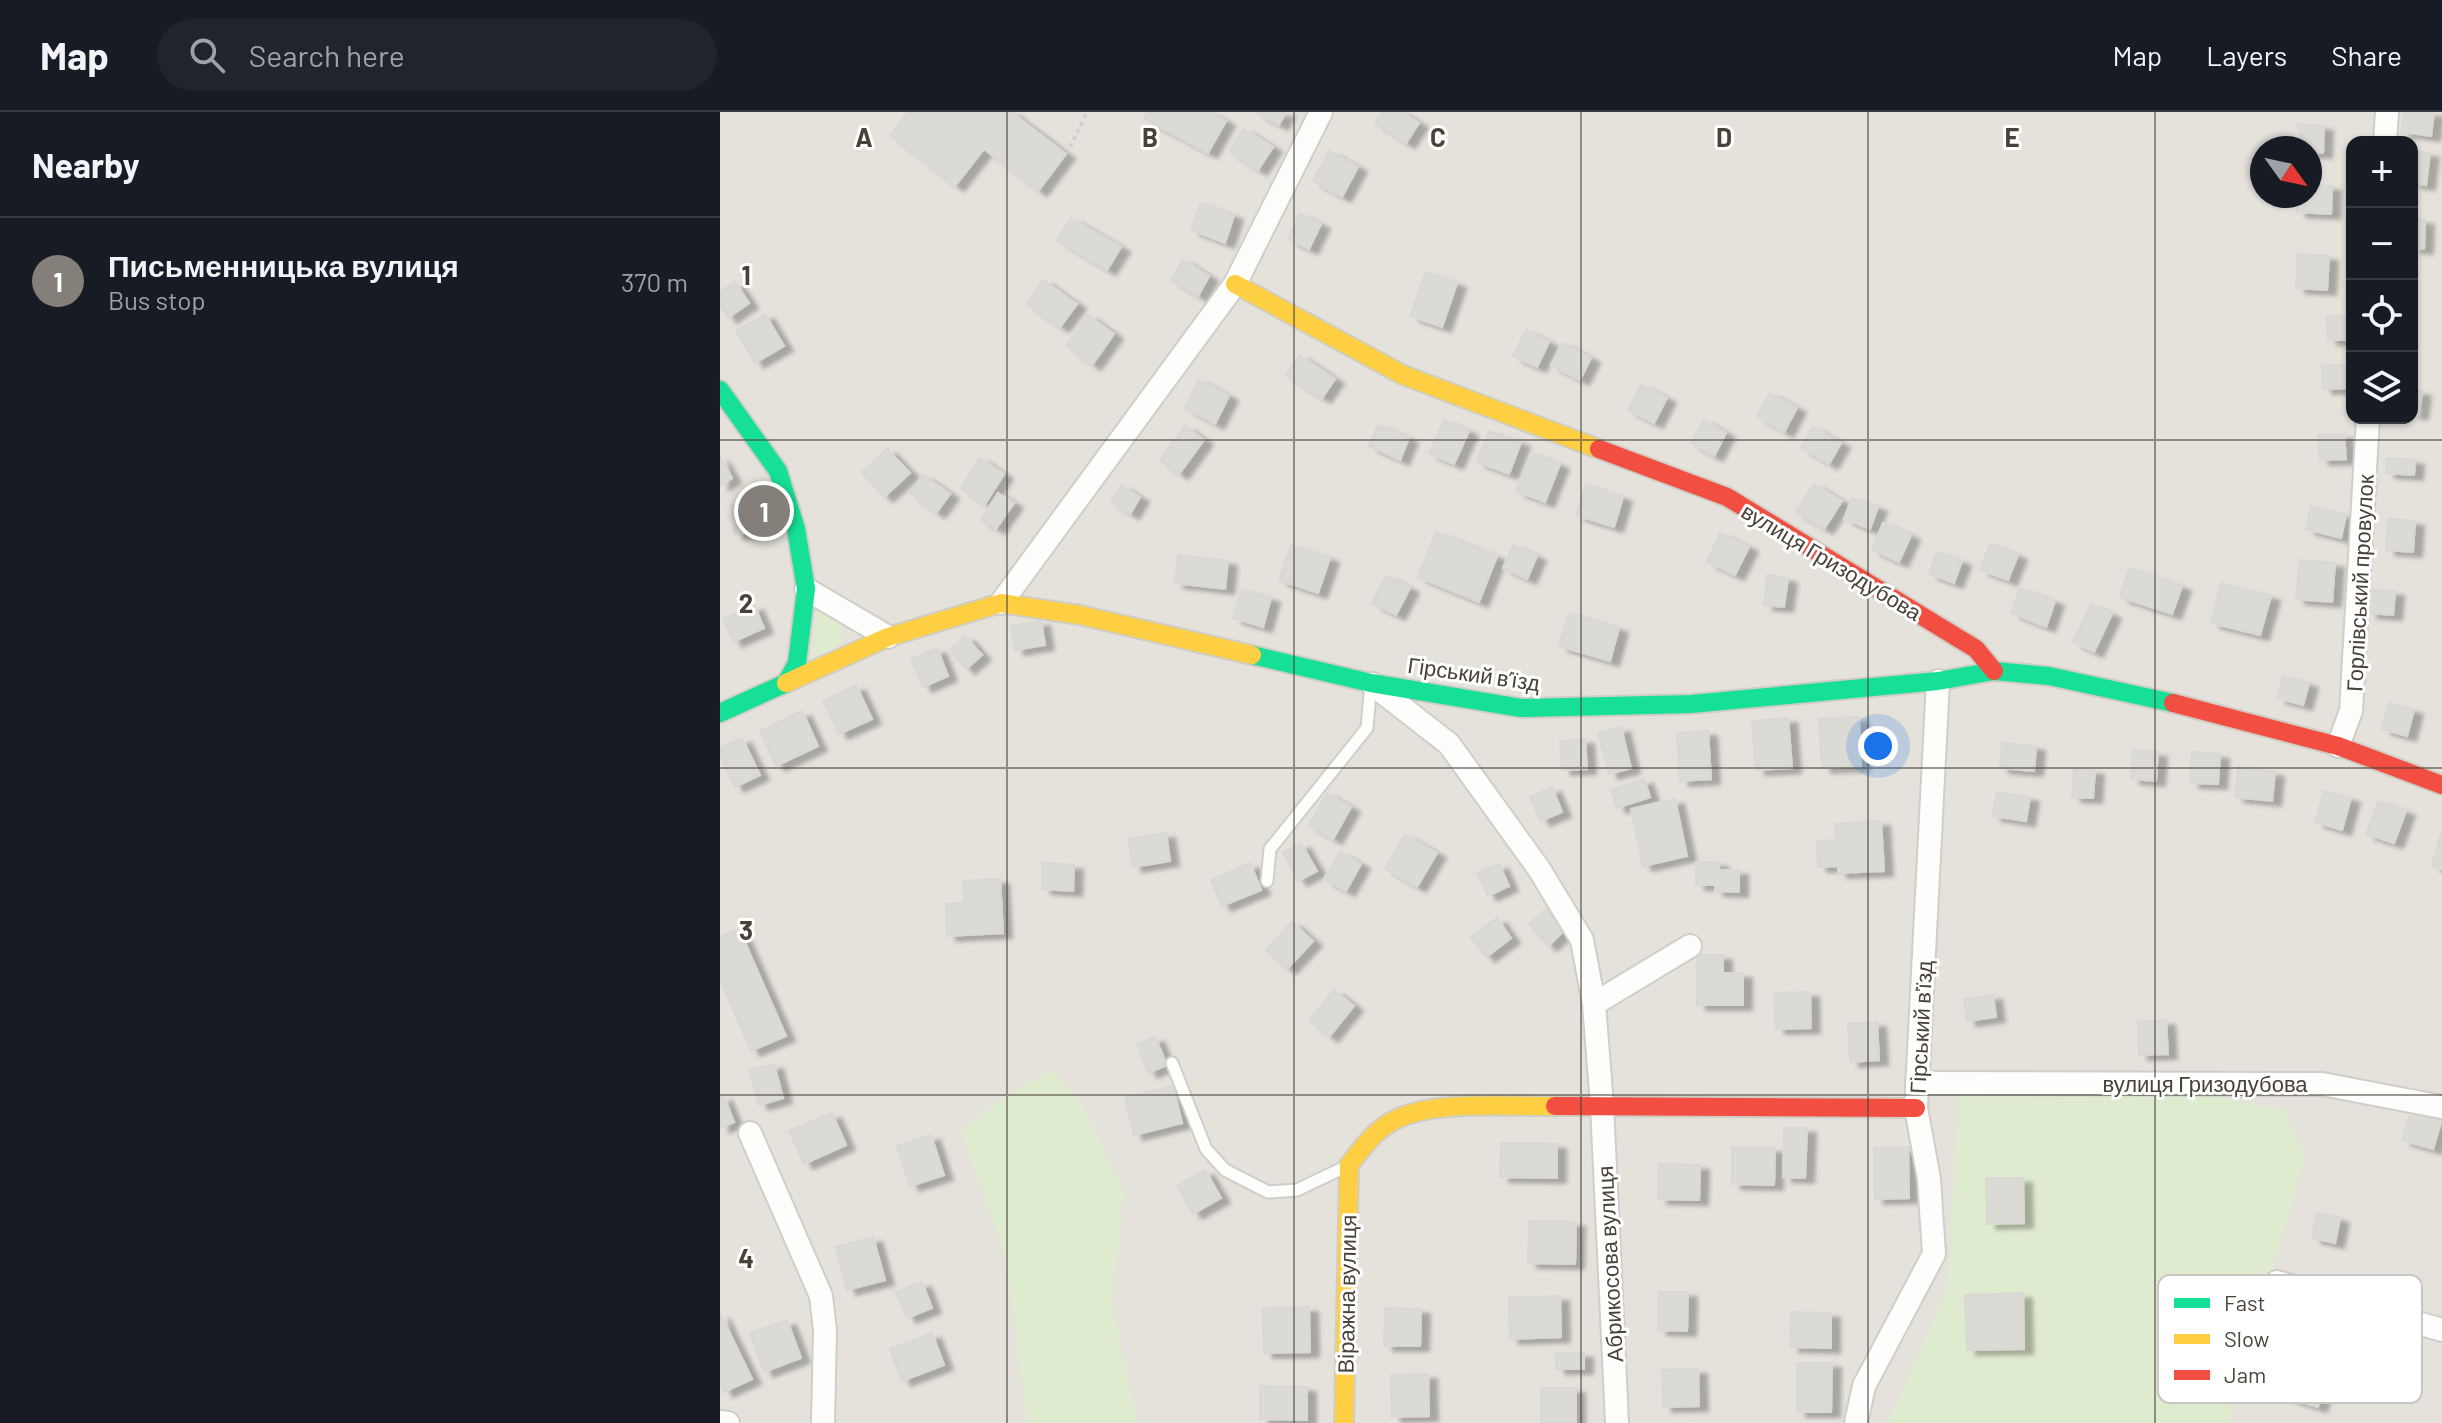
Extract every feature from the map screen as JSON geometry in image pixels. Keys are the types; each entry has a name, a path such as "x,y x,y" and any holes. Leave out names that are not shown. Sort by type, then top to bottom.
{"street":[{"path":"720,713 888,637 1001,603 1235,284 1321,112"},
{"path":"2385,136 2387,112"},
{"name":"вулиця Гризодубова","path":"1235,284 1403,375 1727,497 1976,649 1994,671"},
{"path":"720,390 778,471 796,529 806,589 797,663 786,683"},
{"name":"Горлівський провулок","path":"2338,746 2351,711 2368,424"},
{"path":"806,589 888,637"},
{"name":"Гірський в’їзд","path":"1001,603 1080,615 1371,683 1521,708 1691,704 1938,681 1994,671"},
{"path":"1994,671 2049,676 2163,701 2338,746 2442,785"},
{"name":"Гірський в'їзд","path":"1349,1165 1370,1138 1397,1118 1429,1108 1602,1105 1916,1108 1938,681"},
{"path":"1371,683 1449,744 1539,869 1582,940 1594,1004 1602,1105"},
{"path":"1594,1004 1690,946"},
{"name":"вулиця Гризодубова","path":"1917,1083 2322,1084 2442,1107"},
{"name":"Абрикосова вулиця","path":"1602,1105 1617,1423"},
{"path":"1856,1423 1864,1386 1934,1254 1929,1179 1916,1108"},
{"path":"750,1133 821,1296 825,1330 823,1423"},
{"name":"Віражна вулиця","path":"1344,1423 1349,1165"},
{"path":"2422,1324 2442,1330"},
{"path":"720,1422 728,1423"}],"lane":[{"path":"1267,881 1270,849 1367,728 1371,683"},
{"path":"1172,1063 1206,1149 1225,1170 1250,1185 1268,1192 1297,1190 1349,1165"}],"path":[{"path":"1070,147 1087,112"}],"shaded area":[{"path":"720,112 2442,112 2442,1423 720,1423"}],"green space":[{"path":"817,610 838,621 842,636 841,643 824,653 812,654"},
{"path":"1052,1070 1080,1102 1124,1191 1112,1302 1137,1423 1027,1423 1006,1259 961,1130 1008,1095"},
{"path":"2132,1081 2284,1110 2305,1156 2271,1275 2158,1275 2158,1403 2234,1403 2228,1423 1888,1423 1947,1289 1959,1090"}],"building":[{"path":"908,112 1011,112 1066,154 1038,191 984,149 955,186 890,135"},
{"path":"1147,112 1210,112 1226,121 1208,153 1144,119"},
{"path":"1255,112 1286,112 1279,125"},
{"path":"1383,112 1402,112 1419,123 1406,143 1375,123"},
{"path":"2404,112 2434,112 2431,136 2401,132"},
{"path":"2297,124 2324,126 2323,153 2322,136 2301,136"},
{"path":"1244,129 1273,147 1258,170 1229,151"},
{"path":"1329,151 1358,167 1342,197 1313,181"},
{"path":"2418,152 2430,153 2426,185 2418,184"},
{"path":"2322,186 2332,186 2331,214 2297,212 2297,208 2322,208"},
{"path":"1201,203 1234,215 1225,243 1191,230"},
{"path":"1300,214 1321,224 1309,249 1288,239"},
{"path":"1071,218 1121,247 1107,270 1057,240"},
{"path":"2418,219 2425,220 2424,249 2418,248"},
{"path":"2298,254 2329,256 2327,290 2296,288"},
{"path":"1183,260 1209,276 1198,296 1171,280"},
{"path":"1426,272 1457,283 1442,327 1410,316"},
{"path":"1043,280 1077,304 1060,327 1027,304"},
{"path":"735,282 749,303 728,318 720,305 720,292"},
{"path":"765,314 784,346 755,363 736,331"},
{"path":"1088,315 1114,334 1092,365 1066,346"},
{"path":"2327,316 2346,316 2346,340 2328,340"},
{"path":"1526,330 1549,342 1537,367 1513,356"},
{"path":"1562,343 1591,358 1580,380 1551,365"},
{"path":"1300,355 1335,379 1322,398 1286,375"},
{"path":"2346,365 2346,388 2323,389 2322,366"},
{"path":"1198,380 1229,396 1215,424 1185,408"},
{"path":"1641,385 1667,398 1654,423 1628,410"},
{"path":"2418,391 2422,391 2418,414"},
{"path":"1770,393 1797,408 1784,432 1757,416"},
{"path":"1444,420 1469,431 1454,464 1429,453"},
{"path":"1704,420 1726,433 1714,456 1691,443"},
{"path":"1378,425 1409,438 1400,460 1369,446"},
{"path":"1185,426 1204,440 1179,474 1160,460"},
{"path":"1813,427 1841,443 1829,464 1801,448"},
{"path":"1489,431 1521,442 1509,474 1477,462"},
{"path":"2344,434 2346,459 2320,460 2318,435"},
{"path":"887,449 910,473 884,497 862,472"},
{"path":"1531,453 1560,464 1545,502 1516,491"},
{"path":"720,457 732,478 720,486"},
{"path":"980,458 1004,474 985,504 961,488"},
{"path":"2387,458 2415,460 2414,475 2386,473"},
{"path":"923,475 950,494 936,513 910,493"},
{"path":"1814,484 1842,501 1824,529 1796,512"},
{"path":"1121,485 1140,497 1130,514 1111,502"},
{"path":"1586,485 1623,497 1614,527 1576,515"},
{"path":"998,493 1014,503 996,529 981,520"},
{"path":"1852,498 1878,507 1870,529 1844,519"},
{"path":"750,502 753,532 735,534 731,505"},
{"path":"2311,506 2346,515 2341,538 2306,529"},
{"path":"2388,519 2415,521 2413,552 2386,550"},
{"path":"1883,523 1911,535 1899,562 1872,550"},
{"path":"1436,532 1497,556 1479,602 1418,577"},
{"path":"1720,533 1749,547 1735,575 1707,562"},
{"path":"1990,544 2018,555 2008,580 1980,570"},
{"path":"1291,545 1330,558 1318,593 1279,580"},
{"path":"1513,545 1537,556 1527,579 1503,568"},
{"path":"1937,552 1962,561 1954,583 1929,574"},
{"path":"1178,555 1228,561 1225,589 1175,583"},
{"path":"2300,560 2335,563 2332,602 2296,599"},
{"path":"2129,568 2182,586 2172,614 2120,597"},
{"path":"1767,575 1788,578 1784,607 1764,605"},
{"path":"1386,576 1410,588 1396,615 1372,603"},
{"path":"2221,583 2271,596 2260,635 2211,623"},
{"path":"2020,588 2055,601 2046,627 2011,613"},
{"path":"1241,589 1271,598 1263,627 1233,618"},
{"path":"2370,590 2395,591 2393,615 2368,613"},
{"path":"2091,604 2112,614 2094,652 2073,642"},
{"path":"754,605 764,628 733,642 723,619"},
{"path":"1569,613 1619,628 1610,661 1559,646"},
{"path":"1041,621 1045,645 1015,650 1011,626"},
{"path":"965,636 982,655 966,669 950,650"},
{"path":"937,648 948,676 923,687 911,659"},
{"path":"2283,676 2309,683 2303,705 2277,698"},
{"path":"856,685 872,719 839,734 823,701"},
{"path":"2389,703 2414,710 2407,736 2382,729"},
{"path":"802,711 818,746 776,766 760,731"},
{"path":"1859,717 1861,766 1822,768 1819,719"},
{"path":"1788,718 1792,768 1756,770 1752,721"},
{"path":"1621,727 1631,768 1609,774 1598,733"},
{"path":"1708,731 1711,779 1680,781 1677,733"},
{"path":"742,738 760,775 735,787 720,756 720,748"},
{"path":"1585,739 1587,769 1562,770 1560,741"},
{"path":"2002,743 2036,746 2034,771 2000,768"},
{"path":"2133,750 2158,752 2156,781 2131,779"},
{"path":"2192,752 2220,754 2218,784 2190,783"},
{"path":"2238,767 2275,772 2272,801 2235,797"},
{"path":"2074,769 2095,770 2093,798 2072,797"},
{"path":"1644,779 1650,797 1617,808 1611,790"},
{"path":"1552,787 1562,812 1541,821 1530,797"},
{"path":"2324,791 2351,798 2342,830 2315,822"},
{"path":"1997,792 2030,797 2026,821 1992,816"},
{"path":"1327,793 1351,807 1333,839 1309,825"},
{"path":"1675,799 1687,856 1643,866 1631,809"},
{"path":"2378,801 2406,811 2394,843 2366,834"},
{"path":"1881,821 1884,871 1838,873 1838,866 1818,867 1817,841 1836,840 1835,824"},
{"path":"1166,833 1170,861 1133,867 1128,839"},
{"path":"2442,834 2442,869 2432,866"},
{"path":"1405,835 1437,853 1417,887 1385,869"},
{"path":"1301,843 1317,871 1298,881 1283,853"},
{"path":"1340,852 1361,864 1346,891 1324,879"},
{"path":"1696,862 1719,862 1719,870 1739,870 1739,892 1715,891 1715,885 1696,885"},
{"path":"1043,863 1074,865 1073,891 1042,889"},
{"path":"1250,863 1261,890 1222,906 1211,880"},
{"path":"1499,864 1509,886 1488,896 1477,873"},
{"path":"1000,879 1003,933 947,936 946,904 964,903 963,881"},
{"path":"1547,908 1566,929 1548,946 1529,924"},
{"path":"1497,918 1511,938 1486,957 1471,937"},
{"path":"1292,922 1313,941 1287,969 1266,950"},
{"path":"739,929 786,1036 751,1051 720,979 720,937"},
{"path":"1697,955 1723,955 1723,973 1743,973 1743,1005 1697,1005"},
{"path":"1334,990 1354,1006 1329,1037 1309,1021"},
{"path":"1810,992 1811,1028 1776,1029 1774,993"},
{"path":"1993,995 1996,1017 1967,1021 1964,999"},
{"path":"2166,1020 2168,1054 2139,1055 2138,1022"},
{"path":"1877,1022 1879,1060 1850,1062 1848,1024"},
{"path":"1155,1037 1167,1065 1148,1073 1137,1044"},
{"path":"774,1064 783,1098 759,1105 750,1070"},
{"path":"1173,1086 1182,1123 1134,1135 1125,1098"},
{"path":"723,1096 734,1122 720,1128 720,1097"},
{"path":"2414,1102 2442,1110 2433,1149 2402,1140"},
{"path":"832,1113 846,1145 804,1164 789,1131"},
{"path":"1784,1128 1807,1128 1805,1178 1783,1177"},
{"path":"931,1135 944,1175 910,1186 897,1146"},
{"path":"1501,1143 1557,1144 1557,1178 1500,1177"},
{"path":"1732,1147 1775,1148 1774,1185 1732,1184"},
{"path":"1908,1147 1909,1198 1875,1199 1874,1148"},
{"path":"1659,1164 1700,1165 1699,1200 1658,1199"},
{"path":"1205,1170 1221,1198 1193,1214 1177,1186"},
{"path":"1986,1178 2023,1178 2024,1223 1987,1224"},
{"path":"2317,1213 2340,1218 2335,1243 2312,1238"},
{"path":"1529,1221 1576,1222 1575,1264 1528,1263"},
{"path":"873,1237 885,1280 847,1290 836,1247"},
{"path":"922,1282 932,1308 907,1318 896,1292"},
{"path":"1659,1292 1688,1292 1687,1331 1658,1330"},
{"path":"2023,1293 2024,1349 1967,1350 1965,1295"},
{"path":"1560,1296 1561,1337 1510,1339 1509,1298"},
{"path":"1309,1307 1310,1352 1264,1353 1263,1308"},
{"path":"1385,1308 1421,1309 1420,1346 1384,1346"},
{"path":"1791,1312 1831,1313 1831,1348 1790,1347"},
{"path":"720,1313 752,1379 724,1392 720,1383"},
{"path":"787,1320 801,1358 764,1372 750,1333"},
{"path":"932,1333 944,1365 902,1381 890,1349"},
{"path":"1556,1353 1584,1353 1584,1369 1556,1369"},
{"path":"1797,1363 1832,1363 1831,1412 1797,1412"},
{"path":"1698,1369 1699,1406 1663,1407 1662,1370"},
{"path":"1428,1374 1429,1416 1392,1417 1391,1375"},
{"path":"1260,1386 1307,1387 1307,1420 1260,1419"},
{"path":"1541,1388 1576,1388 1576,1423 1541,1423"}],"traffic: fast":[{"path":"720,390 778,471 796,529 806,589 797,663 786,683 720,713"},
{"path":"1252,655 1371,683 1521,708 1691,704 1938,681 1994,671 2049,676 2173,703"}],"traffic: slow":[{"path":"1235,284 1403,375 1599,449"},
{"path":"786,683 888,637 1001,603 1080,615 1252,655"},
{"path":"1344,1423 1349,1165 1384,1127 1415,1112 1497,1105 1555,1106"}],"traffic: jam":[{"path":"1599,449 1727,497 1976,649 1994,671"},
{"path":"2173,703 2338,746 2442,785"},
{"path":"1555,1106 1916,1108"}],"place":[{"name":"Письменницька вулиця","path":"764,511"}]}
